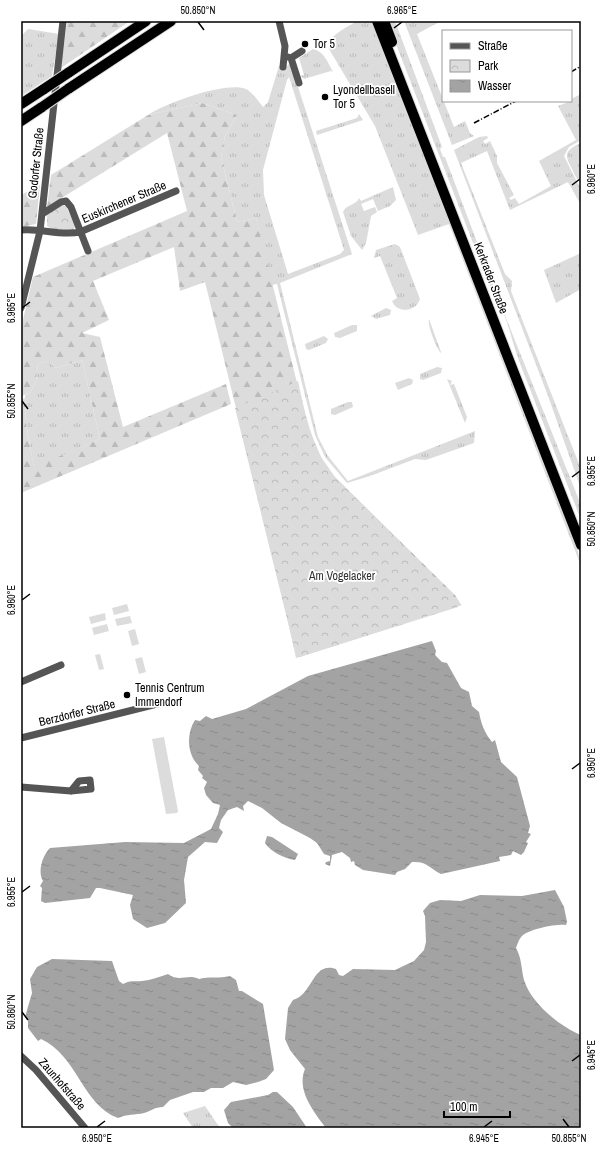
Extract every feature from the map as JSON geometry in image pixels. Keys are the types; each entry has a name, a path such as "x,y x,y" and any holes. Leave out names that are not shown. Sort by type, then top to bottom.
{"highway":[{"path":"21,104 146,21"},
{"path":"21,121 171,21"},
{"name":"Kerkrader Straße","path":"379,22 402,70 581,530"},
{"name":"Kerkrader Straße","path":"379,22 581,545"}],"street":[{"name":"Godorfer Straße","path":"21,308 40,231 63,21"},
{"path":"279,21 284,34 288,57 299,82"},
{"path":"283,67 288,57 302,51"},
{"name":"Euskirchener Straße","path":"21,230 69,234 80,232 176,191"},
{"name":"Euskirchener Straße","path":"42,214 61,202 66,201 71,207 88,251"},
{"path":"21,682 61,664"},
{"name":"Berzdorfer Straße","path":"21,738 161,703"},
{"path":"21,787 71,791"},
{"name":"Zaunhofstraße","path":"21,1056 36,1070 85,1128"}],"green space":[{"path":"67,21 130,21 61,68"},
{"path":"357,21 373,21 575,539 581,566 449,224 418,235 375,126 329,49 331,40 338,32"},
{"path":"387,21 395,21 442,147 440,149 443,157 445,157 498,298 581,505 581,520 519,361 503,312 494,297"},
{"path":"404,21 441,21 417,34 442,97 442,102 444,102 454,127 465,121 470,133 474,136 452,145"},
{"path":"28,29 59,34 52,76 21,96 21,36"},
{"path":"313,49 317,50 323,55 333,72 331,71 304,79 300,76 304,75 299,58"},
{"path":"289,64 291,65 352,254 280,283 318,437 328,456 348,481 475,431 474,443 426,460 415,459 347,483 325,457 315,435 277,284 271,285 256,218 237,222 221,157 225,136 237,115 202,103 148,115 196,94 237,87 248,90 263,107 268,102 279,66 285,68","holes":["289,77 344,250 340,254 288,274 264,195 263,170"]},
{"path":"581,94 581,140 569,147 564,156 581,190 581,205 568,182 510,210 487,151 461,163 505,274 512,281 511,291 581,469 581,489 548,396 454,150 479,137 487,136 488,138 483,141 485,144 490,141 497,156 497,163 514,195 509,198 511,200 515,198 519,204 551,186 539,161 576,140 558,106 572,102 572,98"},
{"path":"202,103 237,115 225,136 221,157 237,222 256,218 308,427 321,457 335,477 455,595 459,601 458,607 296,658 205,282 180,291 174,247 93,281 109,320 82,333 100,337 123,427 226,384 231,404 21,493 21,400 25,398 26,424 34,467 100,439 82,360 56,368 48,361 38,364 36,381 30,393 21,396 21,328 33,277 187,211 167,133 47,207 51,175 148,115"},
{"path":"359,114 363,120 317,135 316,131 357,118"},
{"path":"581,143 580,182 569,164 567,156 569,150"},
{"path":"40,185 36,224 21,227 21,195"},
{"path":"393,187 396,200 390,206 378,211 373,199 361,204 364,211 375,207 377,212 371,216 366,243 362,250 351,236 343,212 344,209 356,202 359,198 361,201"},
{"path":"61,205 66,206 75,226 73,230 51,229 47,226 47,214"},
{"path":"395,244 400,247 420,299 415,307 411,309 402,310 394,305 392,301 397,298 380,256 374,258 376,250"},
{"path":"581,253 581,289 556,303 544,270"},
{"path":"386,308 391,310 390,315 376,319 371,316"},
{"path":"429,319 441,353 432,336 429,326"},
{"path":"352,325 357,325 357,331 340,338 335,337 334,333"},
{"path":"324,336 328,339 326,343 309,350 306,349 305,344"},
{"path":"82,360 100,439 34,468 26,423 25,395 30,393 36,381 38,364 48,361 56,368"},
{"path":"437,367 442,368 441,373 423,380 420,379 420,374"},
{"path":"409,378 413,380 412,384 398,390 395,383"},
{"path":"447,379 452,381 450,385 454,384 467,417 465,423"},
{"name":"Am Vogelacker","path":"298,381 313,439 329,471 462,605 300,657 296,655 235,408"},
{"path":"348,402 352,402 353,407 335,415 331,414 331,409"},
{"path":"127,604 129,611 114,615 112,608"},
{"path":"105,613 106,620 91,624 89,617"},
{"path":"130,616 132,623 117,626 115,619"},
{"path":"107,624 109,631 94,635 92,628"},
{"path":"135,629 139,644 132,646 128,631"},
{"path":"100,654 104,669 99,670 95,655"},
{"path":"142,657 146,672 139,674 135,659"},
{"path":"164,737 178,811 177,813 166,814 152,739"},
{"path":"205,1106 220,1128 193,1128 183,1113"}],"water":[{"path":"432,641 436,651 435,655 442,662 447,663 461,688 469,692 472,706 479,712 485,731 492,742 495,740 501,762 517,777 530,826 528,833 531,834 526,842 528,843 524,852 521,855 513,851 511,855 499,857 500,861 441,874 425,864 417,862 412,862 405,869 397,872 395,875 363,870 355,865 354,861 351,862 350,858 342,852 332,855 330,866 325,864 326,862 330,861 330,856 324,854 317,843 281,823 262,808 248,801 243,806 244,811 237,807 228,810 221,820 219,828 223,832 217,843 205,842 188,857 184,880 186,903 165,923 147,928 133,919 130,905 133,895 100,888 96,888 90,898 45,903 41,901 42,888 40,886 43,881 41,877 41,868 43,859 50,848 125,842 184,843 211,829 218,814 220,805 213,803 206,795 204,788 207,782 202,778 203,776 198,770 199,766 190,750 190,732 195,720 200,721 206,716 212,719 246,709 308,676"},
{"path":"267,836 272,837 298,854 295,860 282,856 270,849 265,843"},
{"path":"555,890 564,907 567,922 566,925 549,926 526,933 519,940 516,948 524,980 533,997 555,1020 581,1035 581,1128 326,1128 316,1115 305,1093 303,1077 305,1069 290,1050 285,1039 288,1008 293,1000 300,997 305,992 317,974 328,968 336,969 339,975 343,976 353,969 395,970 414,961 424,950 426,942 425,916 423,911 430,903 440,900 461,901 480,895 522,896"},
{"path":"52,959 112,961 119,981 123,984 149,980 168,974 176,978 195,977 199,979 230,976 236,980 239,991 242,991 263,1004 274,1070 266,1079 258,1082 246,1085 233,1082 223,1088 211,1088 204,1092 193,1092 170,1100 163,1107 155,1108 144,1113 118,1118 106,1112 96,1103 64,1057 41,1039 38,1041 28,1028 28,1020 25,1017 32,993 30,979 37,967"},
{"path":"273,1092 277,1092 293,1107 307,1128 233,1128 228,1123 224,1110 231,1102 268,1095"}],"railway":[{"path":"572,71 581,66"},
{"path":"474,123 514,102"}],"place":[{"name":"Tor 5","path":"305,44"},
{"name":"Lyondellbasell Tor 5","path":"325,97"},
{"name":"Tennis Centrum Immendorf","path":"127,695"}]}
